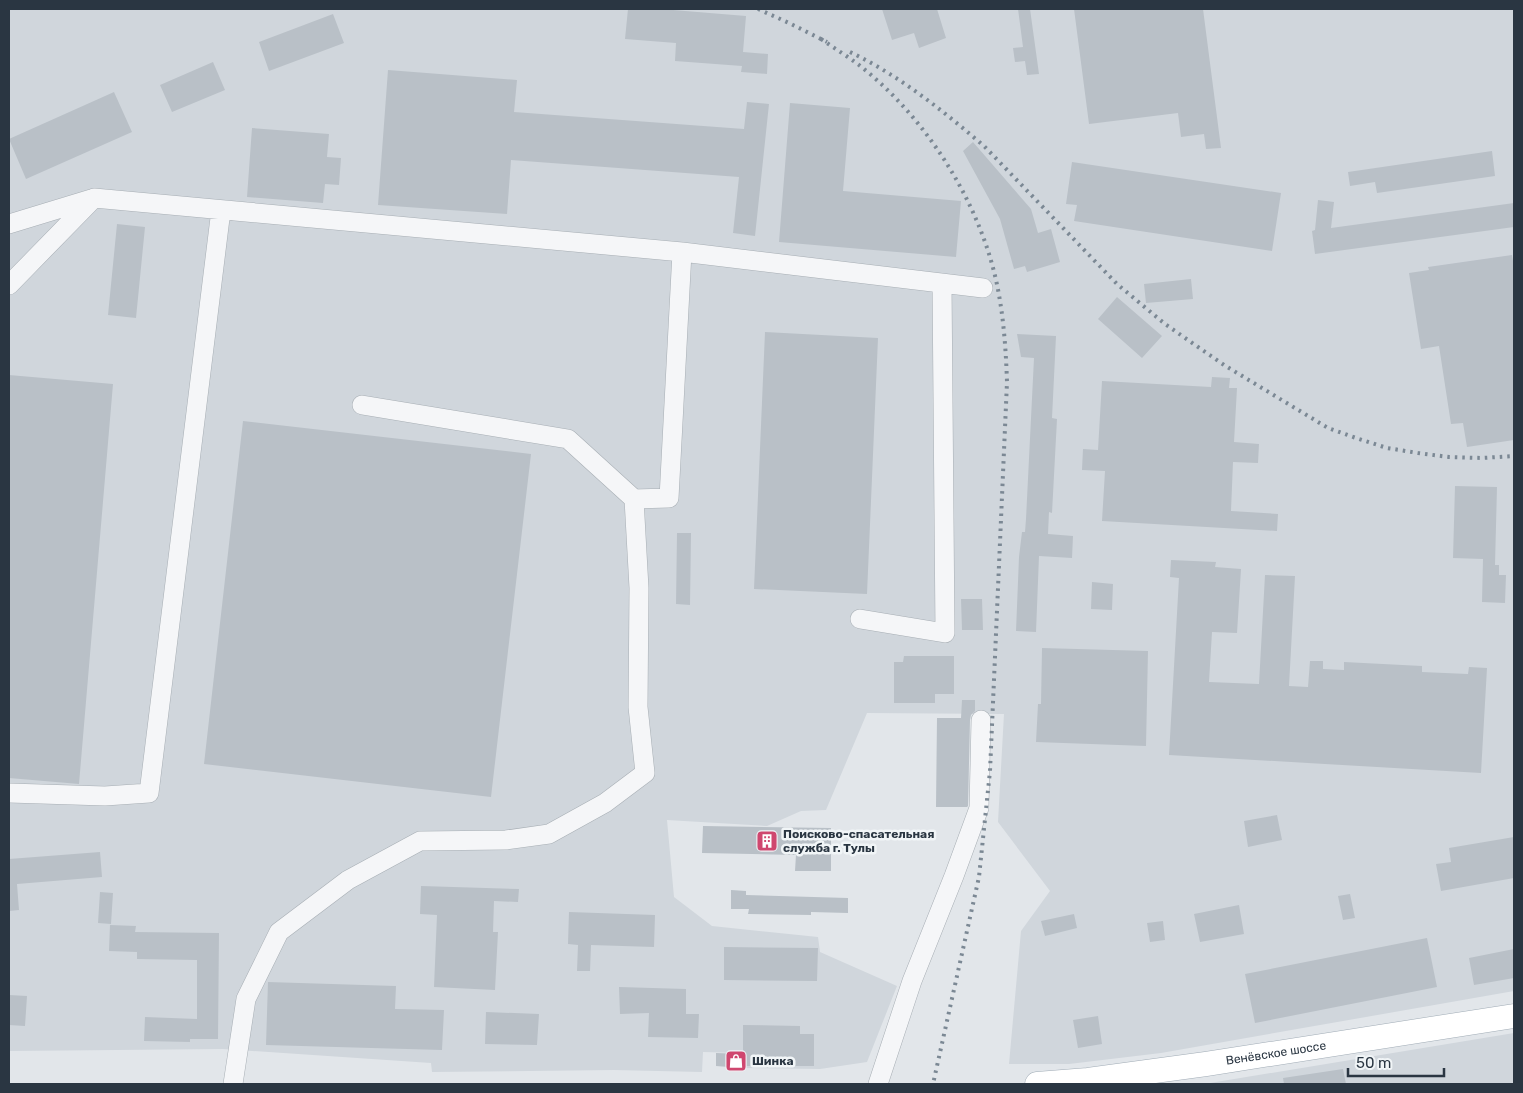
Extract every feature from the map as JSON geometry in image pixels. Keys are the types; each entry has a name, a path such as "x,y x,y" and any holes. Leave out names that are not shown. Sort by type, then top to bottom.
{"main road":[{"name":"Венёвское шоссе","path":"1037,1084 1088,1080 1206,1064 1514,1016"}],"lane":[{"path":"9,285 94,198"},
{"path":"9,224 94,198 682,252 982,288"},
{"path":"9,793 105,796 149,793 221,210"},
{"path":"362,406 568,439 634,499 669,498 682,252"},
{"path":"860,619 945,633 942,283"},
{"path":"233,1084 246,999 279,932 348,880 420,842 506,840 549,834 605,803 645,773 638,706 639,588 634,499"},
{"path":"878,1084 906,978 954,876 979,808 982,720"}],"shaded area":[{"path":"9,9 1514,9 1514,991 1161,1053 1069,1064 1009,1064 1021,931 1050,891 998,822 1004,714 867,713 826,810 801,811 767,826 667,820 674,897 712,926 818,937 820,952 897,986 867,1062 820,1069 742,1068 743,1053 703,1052 702,1072 614,1070 432,1072 431,1063 223,1049 9,1051"},
{"path":"1514,1033 1514,1084 1204,1084"}],"building":[{"path":"628,9 661,9 746,16 743,52 768,54 767,74 741,72 742,66 675,61 676,43 625,39"},
{"path":"882,9 937,9 946,38 919,48 914,33 892,40"},
{"path":"1018,9 1030,9 1039,74 1027,75 1025,61 1015,62 1013,48 1023,47"},
{"path":"1074,9 1203,9 1221,148 1206,149 1204,134 1181,137 1178,113 1089,124"},
{"path":"333,14 344,43 269,71 259,42"},
{"path":"213,62 225,90 172,112 160,85"},
{"path":"388,70 517,80 514,112 744,129 747,102 769,104 755,236 733,233 739,177 511,160 507,214 378,205"},
{"path":"114,92 132,132 26,179 9,139"},
{"path":"790,103 850,108 843,191 961,201 956,257 779,242"},
{"path":"252,128 329,134 327,157 341,158 339,185 325,184 323,203 247,197"},
{"path":"973,142 1031,209 1038,233 1051,229 1060,262 1027,272 1025,266 1014,269 1000,219 963,151"},
{"path":"1492,151 1495,176 1377,193 1375,182 1350,186 1348,172"},
{"path":"1072,162 1281,193 1272,251 1074,221 1077,205 1066,204"},
{"path":"1318,200 1334,202 1331,228 1514,203 1514,227 1315,254 1312,231 1315,230"},
{"path":"117,224 145,227 136,318 108,315"},
{"path":"1512,255 1514,267 1514,440 1467,447 1463,423 1451,424 1439,346 1421,349 1409,273 1429,270 1428,267"},
{"path":"1191,279 1193,299 1146,303 1144,284"},
{"path":"1117,297 1162,336 1142,358 1098,319"},
{"path":"765,332 878,338 867,594 754,589"},
{"path":"1017,334 1056,336 1052,418 1057,419 1052,513 1049,512 1048,534 1073,536 1072,558 1039,556 1036,632 1016,631 1019,557 1022,532 1025,532 1026,519 1034,358 1021,357"},
{"path":"9,375 113,384 79,784 9,778"},
{"path":"1212,377 1230,378 1229,388 1237,388 1234,442 1259,444 1258,463 1233,462 1231,511 1278,514 1277,531 1102,521 1105,471 1082,470 1083,449 1098,450 1102,381 1211,387"},
{"path":"243,421 531,454 491,797 204,764"},
{"path":"1455,486 1497,487 1495,565 1499,565 1499,575 1506,575 1505,603 1482,602 1483,559 1453,558"},
{"path":"677,533 691,533 690,605 676,604"},
{"path":"1171,560 1216,562 1215,567 1241,569 1237,633 1212,632 1209,682 1259,684 1265,575 1295,576 1289,686 1308,687 1310,661 1323,661 1323,669 1344,670 1344,662 1422,666 1422,672 1468,674 1469,667 1487,668 1481,773 1169,755 1179,578 1170,577"},
{"path":"1092,582 1113,584 1112,610 1091,609"},
{"path":"961,599 982,599 983,630 962,630"},
{"path":"1042,648 1148,651 1146,746 1036,742 1038,704 1041,704"},
{"path":"904,656 954,656 954,694 935,694 935,703 894,703 894,662 903,662"},
{"path":"962,700 975,700 975,711 971,715 970,720 968,806 936,807 937,718 961,718"},
{"path":"1277,815 1282,840 1248,847 1244,821"},
{"name":"Поисково-спасательная служба г. Тулы","path":"703,826 831,828 831,871 795,871 796,855 702,853"},
{"path":"1514,837 1514,878 1441,891 1436,864 1451,862 1449,848"},
{"path":"100,852 102,877 17,884 19,910 9,911 9,859"},
{"path":"421,886 519,889 518,902 494,901 493,932 498,932 495,990 434,987 437,915 420,914"},
{"path":"731,890 746,891 746,895 848,898 848,913 811,912 811,915 748,914 749,909 731,909"},
{"path":"100,892 113,893 111,924 98,923"},
{"path":"1350,894 1355,918 1343,920 1338,896"},
{"path":"1239,905 1244,934 1200,942 1194,914"},
{"path":"569,912 655,915 654,947 591,945 590,971 577,971 578,945 568,944"},
{"path":"1074,914 1077,928 1045,936 1041,921"},
{"path":"1163,921 1165,940 1150,942 1147,923"},
{"path":"110,925 136,926 135,932 219,933 218,1039 190,1039 190,1042 144,1041 145,1017 197,1019 197,960 137,959 137,952 109,951"},
{"path":"1427,938 1437,987 1255,1023 1245,974"},
{"path":"724,947 818,948 817,981 724,980"},
{"path":"1514,949 1514,978 1474,985 1469,958"},
{"path":"268,982 396,986 395,1009 444,1010 442,1050 266,1045"},
{"path":"619,987 686,989 686,1014 699,1014 698,1038 648,1037 649,1013 620,1014"},
{"path":"9,995 27,996 25,1026 9,1025"},
{"path":"486,1012 539,1014 537,1045 485,1044"},
{"path":"1098,1016 1102,1044 1078,1048 1073,1020"},
{"path":"743,1025 800,1026 800,1034 814,1034 814,1066 742,1066 742,1068 716,1066 716,1053 743,1054"},
{"path":"1343,1069 1346,1084 1284,1084 1283,1078"}],"railway":[{"path":"758,9 827,42"},
{"path":"821,39 859,65 908,111 930,139 949,168 981,230 992,262 1003,327 1007,382 990,771 979,877 933,1084"},
{"path":"850,52 903,83 984,146 1117,284 1165,324 1224,365 1328,428 1387,448 1449,457 1482,458 1514,456"}],"place":[{"name":"Поисково-спасательная служба г. Тулы","path":"767,841"},
{"name":"Шинка","path":"736,1061"}]}
